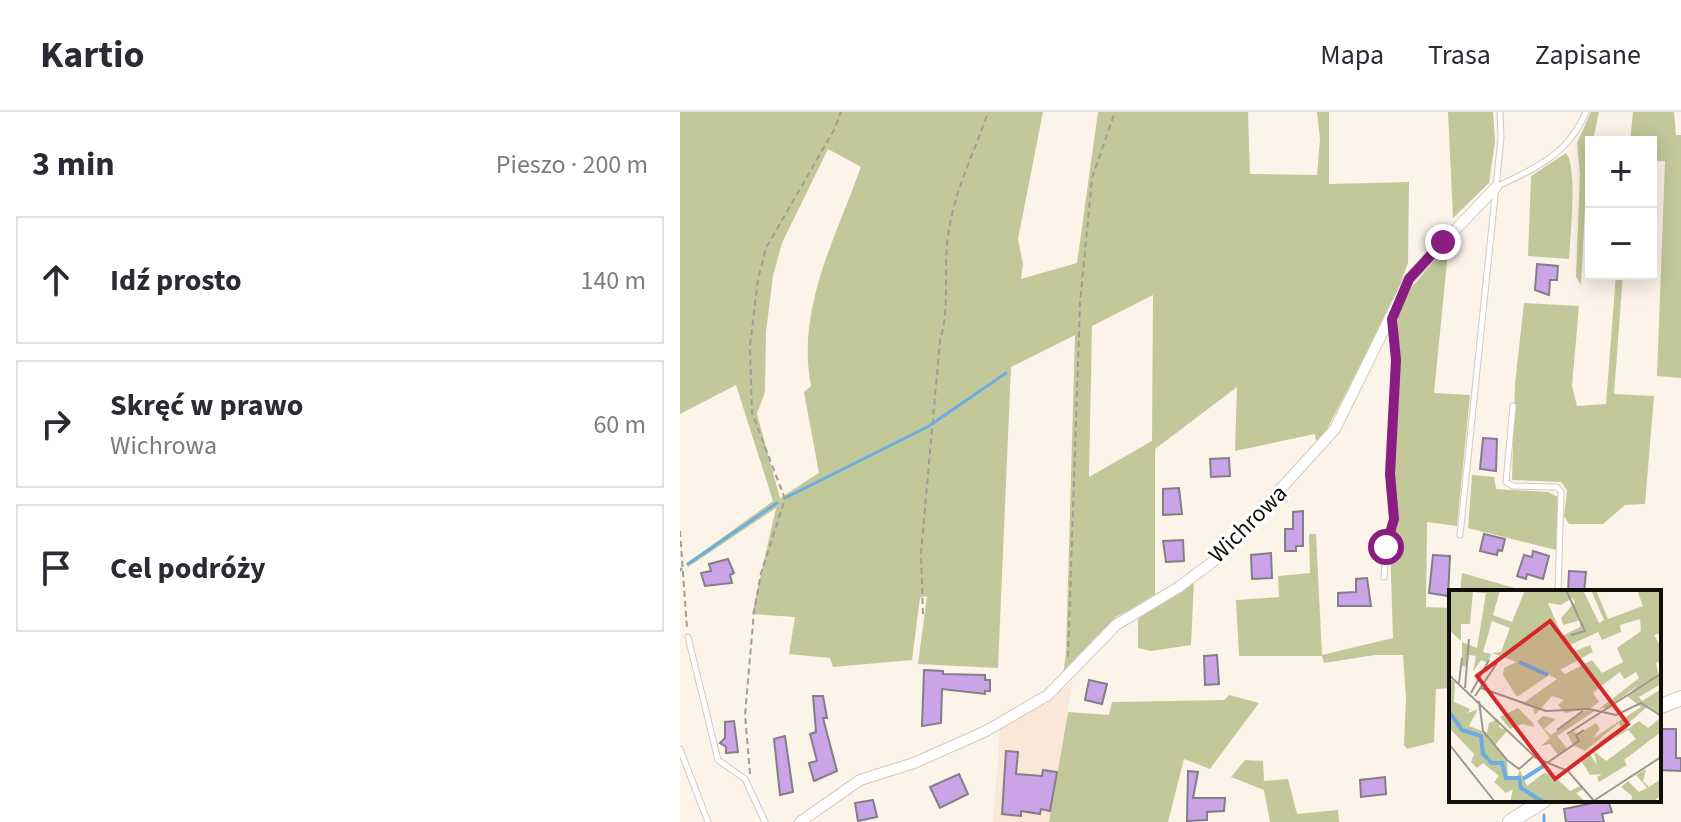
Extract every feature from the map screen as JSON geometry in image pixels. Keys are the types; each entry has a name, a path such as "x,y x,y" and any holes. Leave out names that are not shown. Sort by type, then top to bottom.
{"street":[{"name":"Wichrowa","path":"800,822 860,780 914,763 986,731 1048,695 1116,625 1179,587 1219,557 1335,429 1392,319 1409,279 1496,187"},
{"path":"1661,706 1681,698"},
{"path":"1510,822 1541,802"}],"lane":[{"path":"1460,535 1496,187 1500,112"},
{"name":"Wichrowa","path":"1496,187 1558,154 1570,142 1586,112"},
{"path":"1384,577 1386,547 1394,519 1390,474 1396,360 1392,319"},
{"path":"1513,406 1506,482 1513,486 1557,487 1561,492 1558,590"},
{"path":"688,637 718,760 745,779 765,822"},
{"path":"680,749 708,822"}],"path":[{"path":"750,787 745,715 754,612 761,573 785,499 752,413 750,346 758,279 766,248 841,112"},
{"path":"923,614 921,553 940,341 947,319 948,234 954,203 988,112"},
{"path":"1066,678 1071,629 1080,303 1092,178 1115,112"},
{"path":"680,531 688,637"}],"shaded area":[{"path":"1073,680 1049,822 993,822 1000,729 1052,700"}],"green space":[{"path":"680,112 1043,112 1018,239 1023,264 1021,279 1077,263 1098,112 1248,112 1250,174 1317,175 1320,139 1317,112 1329,112 1329,184 1409,182 1408,263 1393,303 1317,448 1315,434 1235,451 1237,387 1155,449 1155,597 1116,617 1063,676 1075,335 1011,367 998,668 918,664 927,596 920,598 912,660 833,667 830,658 789,654 795,617 752,614 776,508 688,567 687,563 773,501 736,385 680,414","holes":["828,149 861,167 821,274 809,329 811,386 804,392 819,473 780,498 757,414 765,392 766,332 773,276 782,243","1153,295 1152,441 1089,477 1092,326"]},
{"path":"1448,112 1493,112 1495,142 1489,183 1453,218"},
{"path":"1591,112 1599,112 1594,136 1585,136 1581,285 1576,277 1580,174 1577,143"},
{"path":"1633,112 1674,112 1676,135 1681,135 1681,378 1657,376 1665,161 1657,161 1657,136 1631,136"},
{"path":"1566,153 1572,173 1569,259 1528,256 1531,176"},
{"path":"1449,242 1434,393 1470,395 1457,526 1427,522 1426,607 1449,608 1449,688 1436,689 1434,742 1407,749 1404,745 1406,698 1403,655 1375,655 1324,663 1322,656 1239,656 1236,600 1279,597 1278,576 1310,573 1309,534 1316,534 1322,655 1393,638 1390,545 1397,528 1394,478 1398,317 1408,292"},
{"path":"1616,280 1623,280 1614,394 1654,396 1645,504 1625,505 1603,524 1569,524 1564,516 1567,490 1561,482 1512,480 1515,384 1524,303 1579,306 1572,386 1577,406 1606,404"},
{"path":"1472,475 1494,477 1496,489 1548,492 1558,497 1556,550 1468,528"},
{"path":"1462,573 1522,590 1460,590"},
{"path":"1194,580 1191,645 1151,651 1138,648 1138,618"},
{"path":"1229,695 1259,703 1210,769 1184,759 1168,822 1049,822 1068,712 1109,715 1112,702 1224,700"},
{"path":"1245,760 1263,761 1264,781 1288,779 1297,814 1338,810 1339,822 1270,822 1264,790 1231,777"}],"building":[{"path":"1537,264 1558,266 1557,280 1550,280 1549,295 1535,290"},
{"path":"1483,438 1497,439 1496,471 1480,469"},
{"path":"1229,458 1230,476 1211,477 1210,459"},
{"path":"1179,488 1182,514 1163,515 1163,489"},
{"path":"1303,511 1303,546 1296,546 1296,551 1285,551 1285,529 1293,529 1293,512"},
{"path":"1484,534 1505,539 1502,551 1498,550 1497,555 1480,551"},
{"path":"1183,540 1184,561 1166,562 1163,541"},
{"path":"1533,551 1549,556 1543,579 1527,574 1526,579 1517,576 1524,555 1532,557"},
{"path":"1271,553 1272,578 1252,579 1251,555"},
{"path":"1433,555 1450,556 1448,596 1429,593"},
{"path":"728,559 734,573 730,575 732,583 705,586 701,573 711,571 709,564"},
{"path":"1569,571 1586,572 1584,590 1568,590"},
{"path":"1367,578 1371,606 1338,606 1338,593 1356,592 1356,579"},
{"path":"1217,655 1219,684 1205,685 1204,656"},
{"path":"924,670 943,671 943,674 985,675 985,680 990,680 990,691 985,691 985,694 942,689 941,723 922,726"},
{"path":"1089,680 1107,684 1102,704 1085,700"},
{"path":"813,696 823,696 827,718 823,718 837,771 814,781 809,763 817,761 810,734 816,732"},
{"path":"734,721 738,752 726,753 726,747 720,743 725,738 725,722"},
{"path":"1661,729 1676,729 1676,758 1681,758 1681,771 1661,770"},
{"path":"785,736 793,792 780,795 774,739"},
{"path":"1006,751 1018,752 1016,774 1042,776 1043,770 1057,772 1050,811 1041,809 1040,814 1021,811 1021,816 1002,814"},
{"path":"1188,771 1198,772 1193,798 1225,798 1224,811 1207,812 1207,820 1187,821"},
{"path":"959,774 968,794 940,808 930,787"},
{"path":"1385,777 1386,794 1361,797 1360,780"},
{"path":"873,800 877,817 858,821 855,803"},
{"path":"1609,802 1612,812 1602,814 1604,822 1566,822 1564,809"}],"waterway":[{"path":"787,497 929,426 1006,373"},
{"path":"688,564 777,503"},
{"path":"1544,815 1544,822"}],"route":[{"path":"1386,547 1394,519 1390,474 1396,329 1392,319 1409,279 1443,242"}]}
